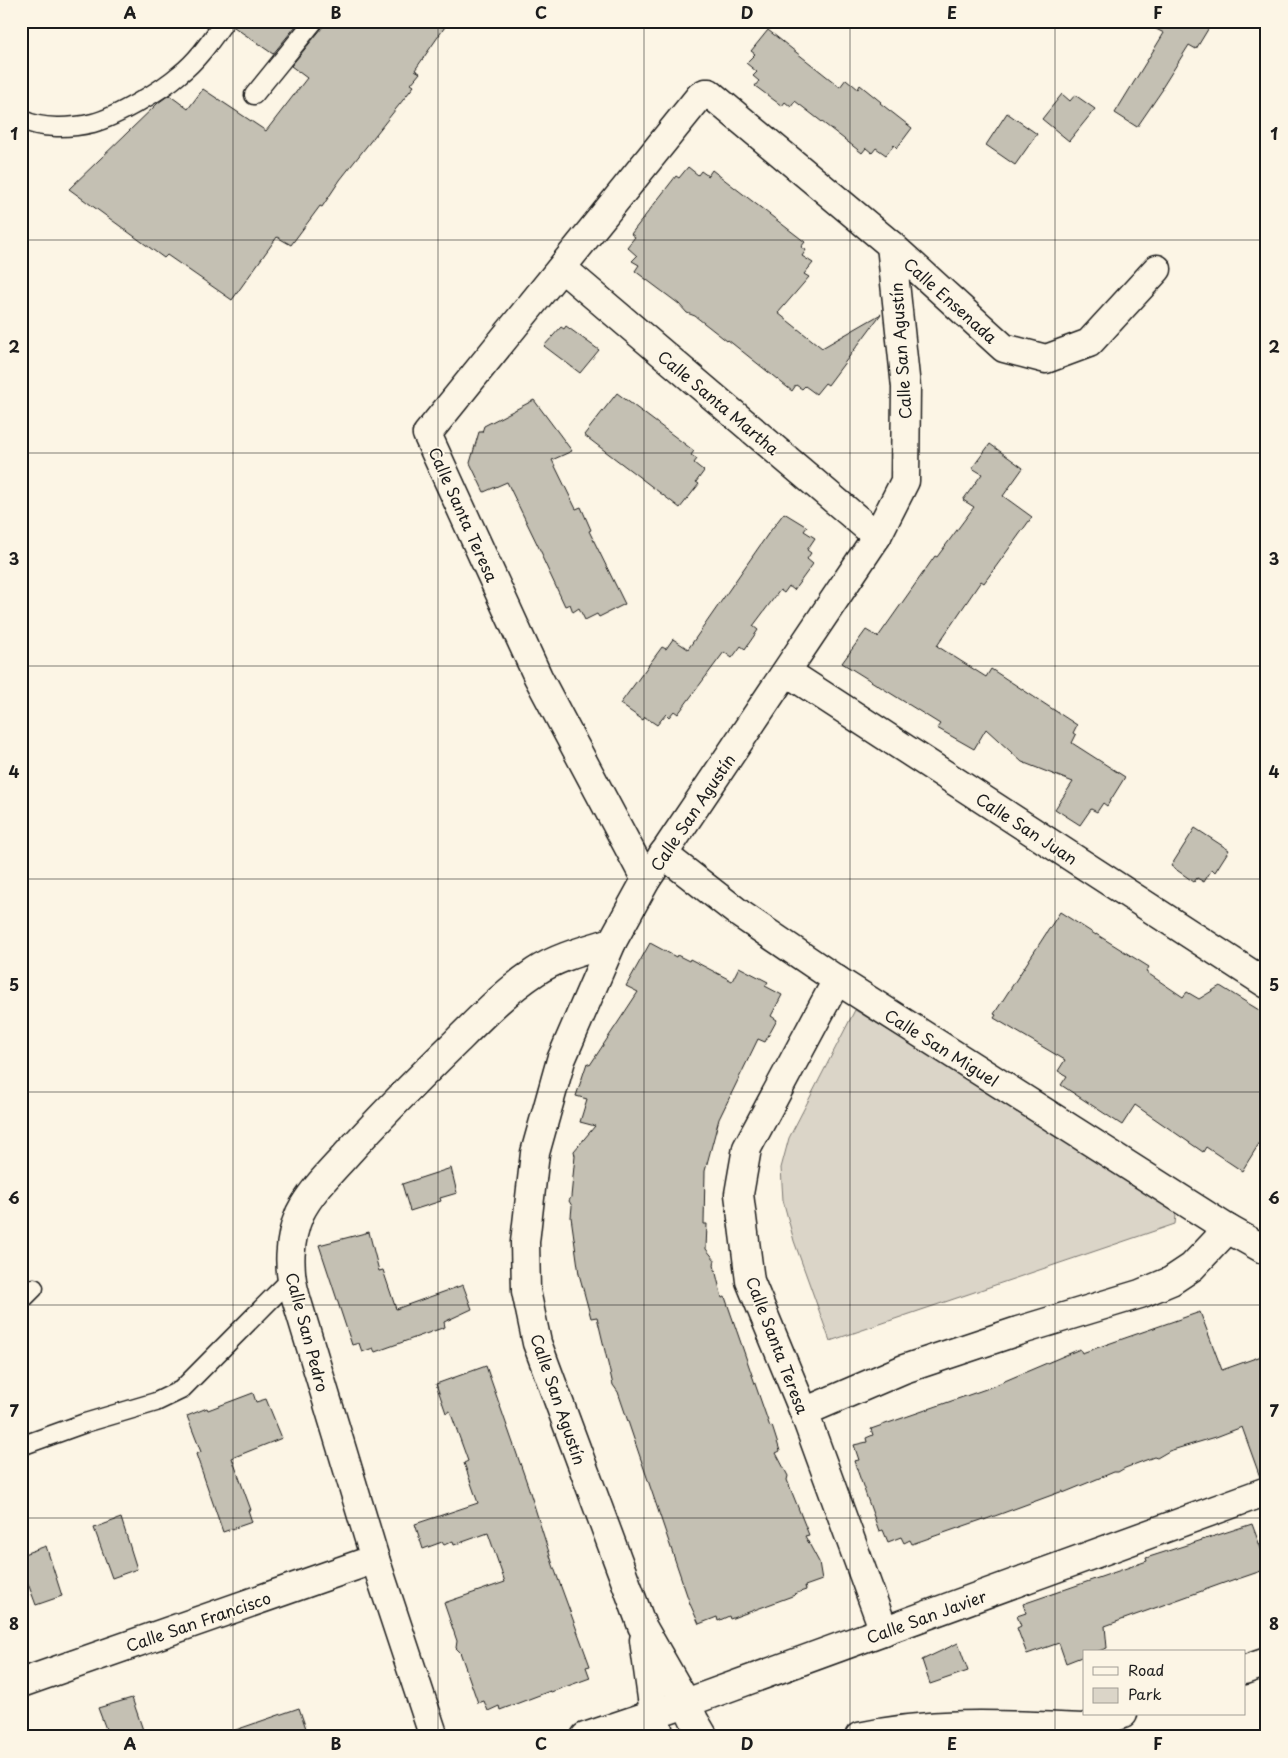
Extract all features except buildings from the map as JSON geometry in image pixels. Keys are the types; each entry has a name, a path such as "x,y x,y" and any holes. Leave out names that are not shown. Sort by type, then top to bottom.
{"main road":[{"name":"Calle Santa Teresa","path":"646,880 538,677 427,434 700,96 705,93 709,93 891,245"},
{"name":"Calle Ensenada","path":"891,245 1004,348 1046,359 1089,343 1157,269"},
{"name":"Calle San Agustín","path":"704,1737 642,1626 537,1343 526,1291 525,1242 535,1153 561,1060 612,942 646,880 877,536 906,481 906,387 891,245"},
{"name":"Calle Santa Martha","path":"562,268 877,536"},
{"name":"Calle San Juan","path":"787,672 1267,984"},
{"name":"Calle San Miguel","path":"663,854 740,914 837,980 1228,1229 1267,1251"},
{"name":"Calle San Pedro","path":"434,1737 375,1559 291,1279 290,1255 294,1234 300,1214 320,1185 384,1112 513,988 536,970 574,953 612,942"},
{"name":"Calle Santa Teresa","path":"837,980 747,1148 739,1194 750,1280 804,1412 884,1631"},
{"path":"804,1412 904,1369 1018,1331 1140,1294 1172,1281 1192,1267 1228,1229"},
{"name":"Calle San Javier","path":"585,1737 657,1725 686,1703 1267,1491"},
{"name":"Calle San Francisco","path":"21,1684 375,1559"},
{"name":"Calle San Agustín","path":"642,1626 657,1725"},
{"path":"1246,1669 1267,1662"},
{"path":"1060,1737 1117,1716"},
{"path":"859,1737 890,1730 947,1724 1086,1728"}],"lane":[{"path":"21,120 46,126 71,126 94,123 122,111 181,74 225,21"},
{"path":"254,95 314,21"},
{"path":"21,1446 85,1423 156,1402 181,1390 291,1279"},
{"path":"21,1301 34,1288"}],"green space":[{"path":"855,1010 1177,1206 1175,1224 830,1341 794,1241 783,1200 781,1168 789,1138"}]}
